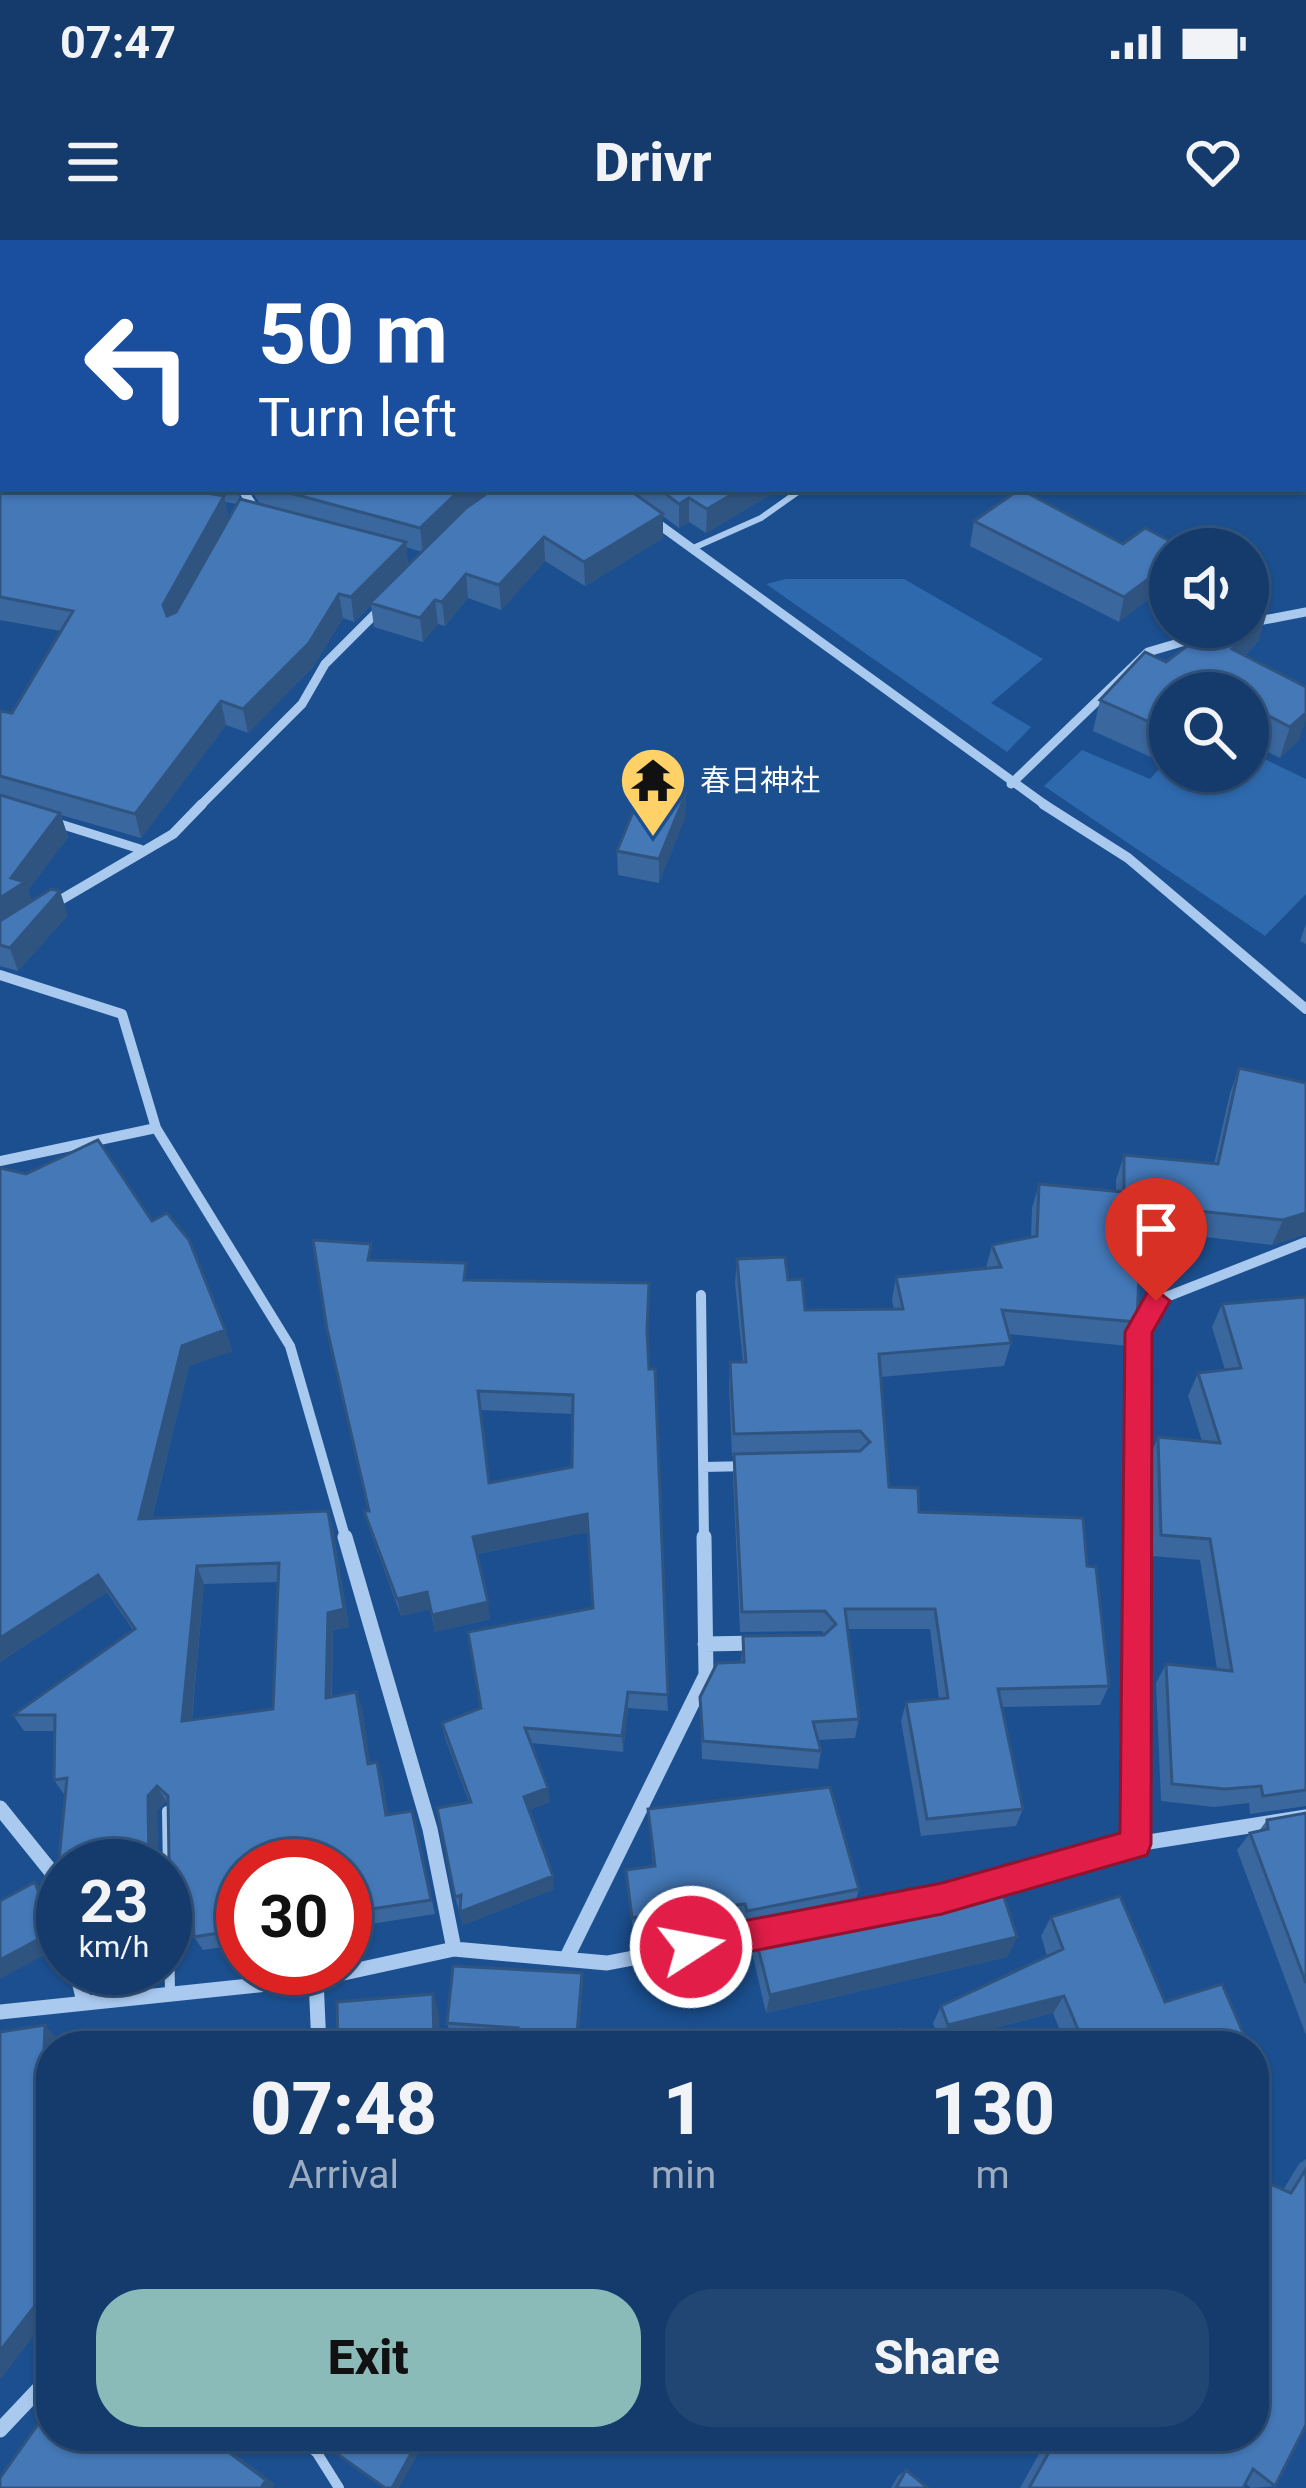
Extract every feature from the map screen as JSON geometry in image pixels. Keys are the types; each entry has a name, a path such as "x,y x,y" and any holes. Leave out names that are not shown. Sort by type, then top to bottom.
{"street":[{"path":"244,492 259,517"},
{"path":"642,513 1011,784 1128,858 1306,1009"},
{"path":"241,514 280,522"},
{"path":"40,912 172,834 302,704 325,664 392,596"},
{"path":"1269,619 1306,612"},
{"path":"1011,784 1082,711 1148,652 1162,648"},
{"path":"0,975 122,1015 156,1128 290,1346 430,1829 454,1948"},
{"path":"0,1161 156,1128"},
{"path":"1136,1844 1138,1332 1156,1301 1306,1242"},
{"path":"566,1959 706,1675 700,1295"},
{"path":"704,1467 769,1465"},
{"path":"705,1643 775,1643"},
{"path":"0,1808 36,1853"},
{"path":"830,1920 942,1898 1136,1844 1306,1817"},
{"path":"372,1966 454,1948 607,1963 786,1929"},
{"path":"82,1995 84,2002"},
{"path":"0,2012 151,1995"},
{"path":"317,1995 318,2031"},
{"path":"0,2430 36,2392"}],"lane":[{"path":"691,549 761,518 798,492"},
{"path":"53,821 140,849"},
{"path":"167,1811 167,1839"},
{"path":"315,2451 339,2488"}],"shaded area":[{"path":"786,579 904,579 1043,659 991,703 1031,727 1007,752 766,584"},
{"path":"1082,750 1149,779 1149,792 1269,792 1269,761 1306,779 1306,894 1265,936 1044,786"}],"building":[{"path":"0,492 202,492 224,496 163,605 167,616 176,612 240,499 406,542 351,597 339,594 309,643 243,709 221,701 135,814 0,776 0,711 12,713 73,611 0,597"},
{"path":"286,492 458,492 420,528"},
{"path":"489,492 632,492 663,514 584,562 544,537 499,585 466,574 442,602 435,600 420,618 370,603 466,508"},
{"path":"663,492 736,492 707,509 689,498 679,504"},
{"path":"1016,492 1026,492 1123,544 1145,528 1149,530 1149,579 1124,597 974,521"},
{"path":"1184,648 1233,648 1306,687 1306,713 1290,727 1269,716 1269,672 1149,672 1149,722 1100,700 1145,652 1166,662"},
{"path":"644,785 686,793 659,859 617,851"},
{"path":"0,795 60,813 11,878 25,882 0,898"},
{"path":"51,889 60,891 10,948 0,945 0,921"},
{"path":"1239,1068 1306,1083 1306,1213 1283,1220 1179,1209 1180,1256 1140,1252 1137,1322 1002,1310 1011,1343 879,1354 889,1487 918,1488 919,1512 1083,1518 1087,1566 1096,1567 1109,1686 998,1689 1023,1809 927,1819 906,1702 948,1698 935,1609 845,1609 859,1719 813,1722 821,1751 703,1741 700,1697 717,1663 744,1662 743,1636 824,1635 836,1624 825,1611 742,1612 734,1454 860,1451 870,1442 860,1431 734,1434 730,1362 746,1362 737,1259 785,1257 788,1280 802,1279 805,1310 903,1309 896,1277 1001,1267 992,1245 1037,1236 1039,1184 1124,1192 1124,1155 1218,1164"},
{"path":"98,1140 152,1221 167,1213 189,1240 225,1330 182,1346 139,1519 328,1511 344,1609 328,1613 326,1698 356,1692 368,1764 377,1762 386,1815 412,1811 431,1900 372,1909 372,1839 216,1839 216,1933 194,1937 192,1839 169,1839 168,1796 157,1786 148,1796 149,1839 61,1839 67,1778 54,1780 55,1715 13,1715 135,1629 98,1575 0,1638 0,1168 26,1174","holes":["279,1563 273,1709 182,1721 197,1566"]},
{"path":"313,1240 371,1244 368,1260 466,1263 464,1280 649,1283 647,1332 649,1369 655,1369 668,1695 628,1692 622,1736 525,1728 548,1788 524,1797 553,1876 460,1912 461,1895 455,1897 437,1808 471,1802 442,1723 481,1708 468,1632 593,1608 587,1514 473,1537 488,1602 432,1615 427,1592 397,1599 364,1511 369,1511 327,1329","holes":["478,1391 573,1395 572,1467 489,1483"]},
{"path":"1306,1297 1306,1790 1263,1796 1261,1786 1225,1789 1172,1784 1166,1664 1232,1671 1210,1539 1161,1535 1158,1437 1220,1443 1198,1373 1241,1368 1222,1304"},
{"path":"830,1787 859,1889 747,1911 745,1904 632,1918 626,1870 655,1866 648,1809"},
{"path":"1306,1813 1306,1983 1250,1833 1268,1829 1267,1820"},
{"path":"35,1882 36,1941 0,1960 0,1901"},
{"path":"1000,1885 1017,1937 770,1995 753,1928 868,1907 870,1914"},
{"path":"1120,1896 1165,2002 1222,1984 1242,2031 1079,2031 1064,1996 948,2025 941,2006 1063,1949 1051,1917"},
{"path":"453,1966 582,1973 577,2031 518,2031 447,2023"},
{"path":"433,1994 434,2031 338,2031 337,2002"},
{"path":"45,2025 45,2031 36,2031 36,2304 0,2351 0,2032"},
{"path":"1306,2169 1306,2425 1275,2486 1253,2469 1243,2488 1029,2488 1050,2451 1269,2451 1269,2183 1291,2193"},
{"path":"36,2427 36,2451 227,2451 266,2480 261,2488 0,2488 0,2478"},
{"path":"333,2451 412,2451 392,2488 385,2488"},
{"path":"906,2470 928,2488 896,2488"}],"place":[{"name":"春日神社","path":"653,839"}],"route":[{"path":"691,1947 942,1898 1136,1844 1138,1332 1156,1301"}]}
